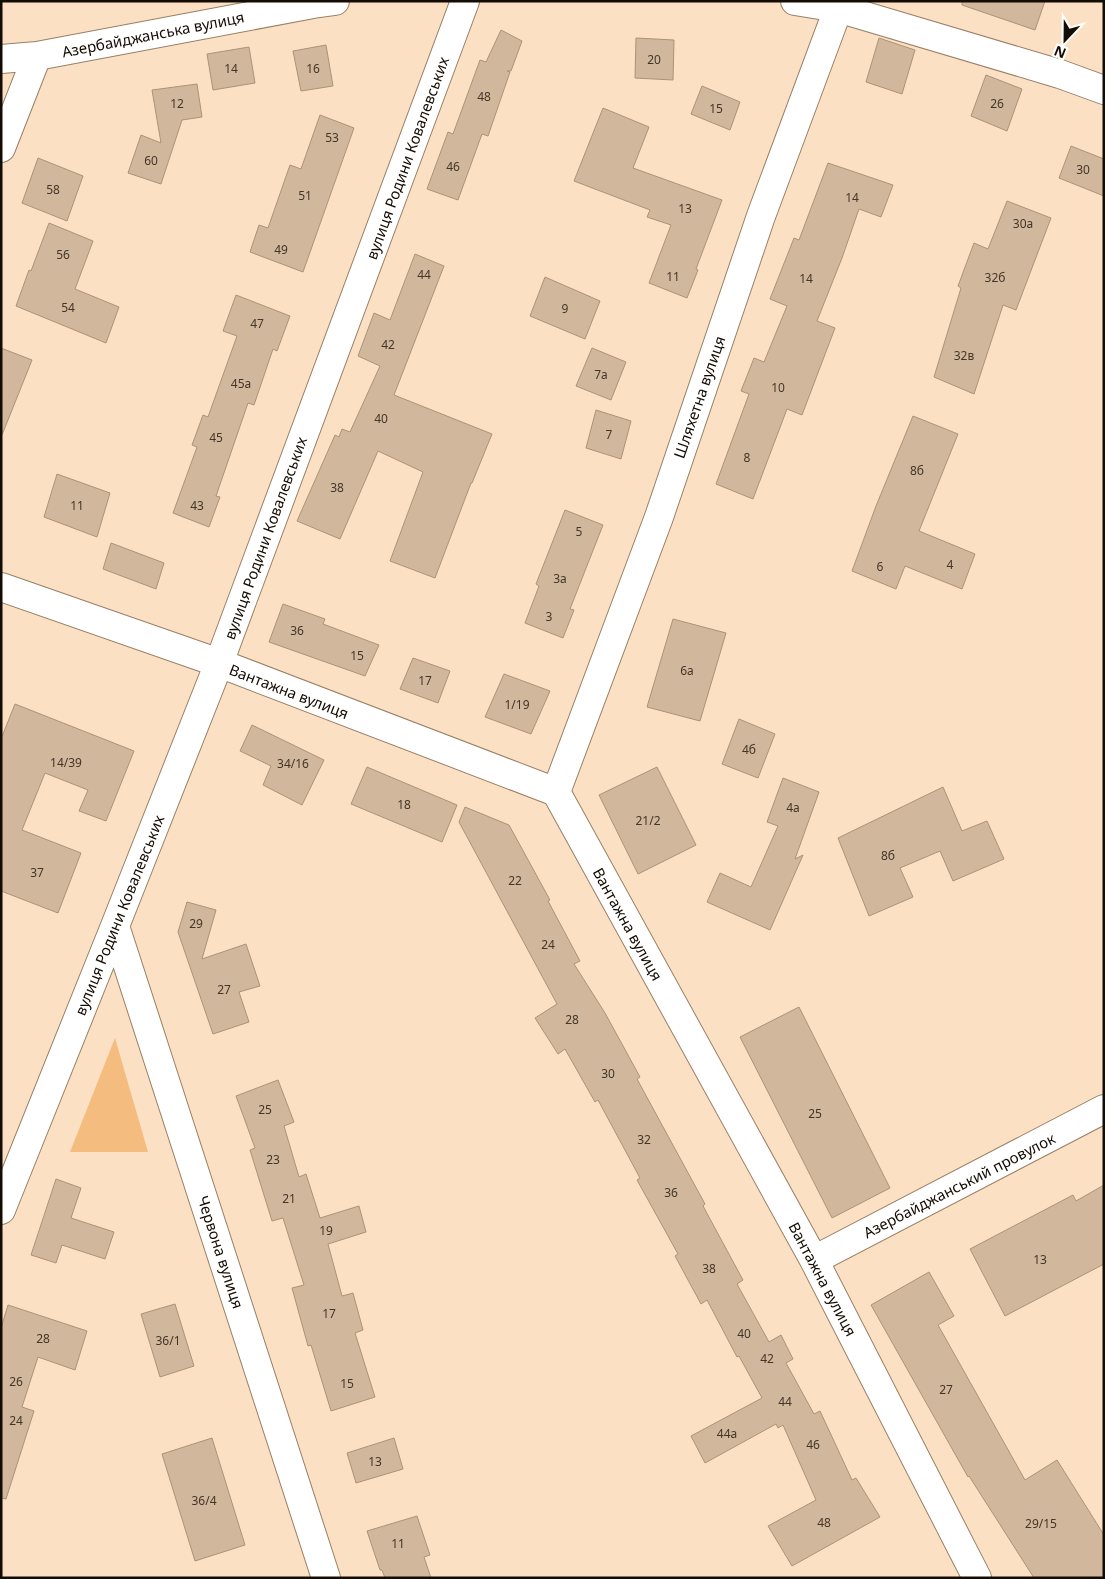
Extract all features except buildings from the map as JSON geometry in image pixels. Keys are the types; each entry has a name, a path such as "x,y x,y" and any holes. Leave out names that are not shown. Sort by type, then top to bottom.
{"street":[{"name":"Азербайджанська вулиця","path":"1,60 37,56 334,1"},
{"name":"вулиця Родини Ковалевських","path":"1,1210 219,663 465,1"},
{"path":"795,1 840,4 1060,74 1104,90"},
{"name":"Шляхетна вулиця","path":"556,792 659,517 761,216 840,4"},
{"path":"1,148 37,56"},
{"name":"Вантажна вулиця","path":"1,587 219,663 556,792 814,1260 977,1578"},
{"name":"Червона вулиця","path":"115,926 326,1578"},
{"name":"Азербайджанський провулок","path":"814,1260 1104,1110"}],"shaded area":[{"path":"115,1038 148,1152 70,1152"}]}
